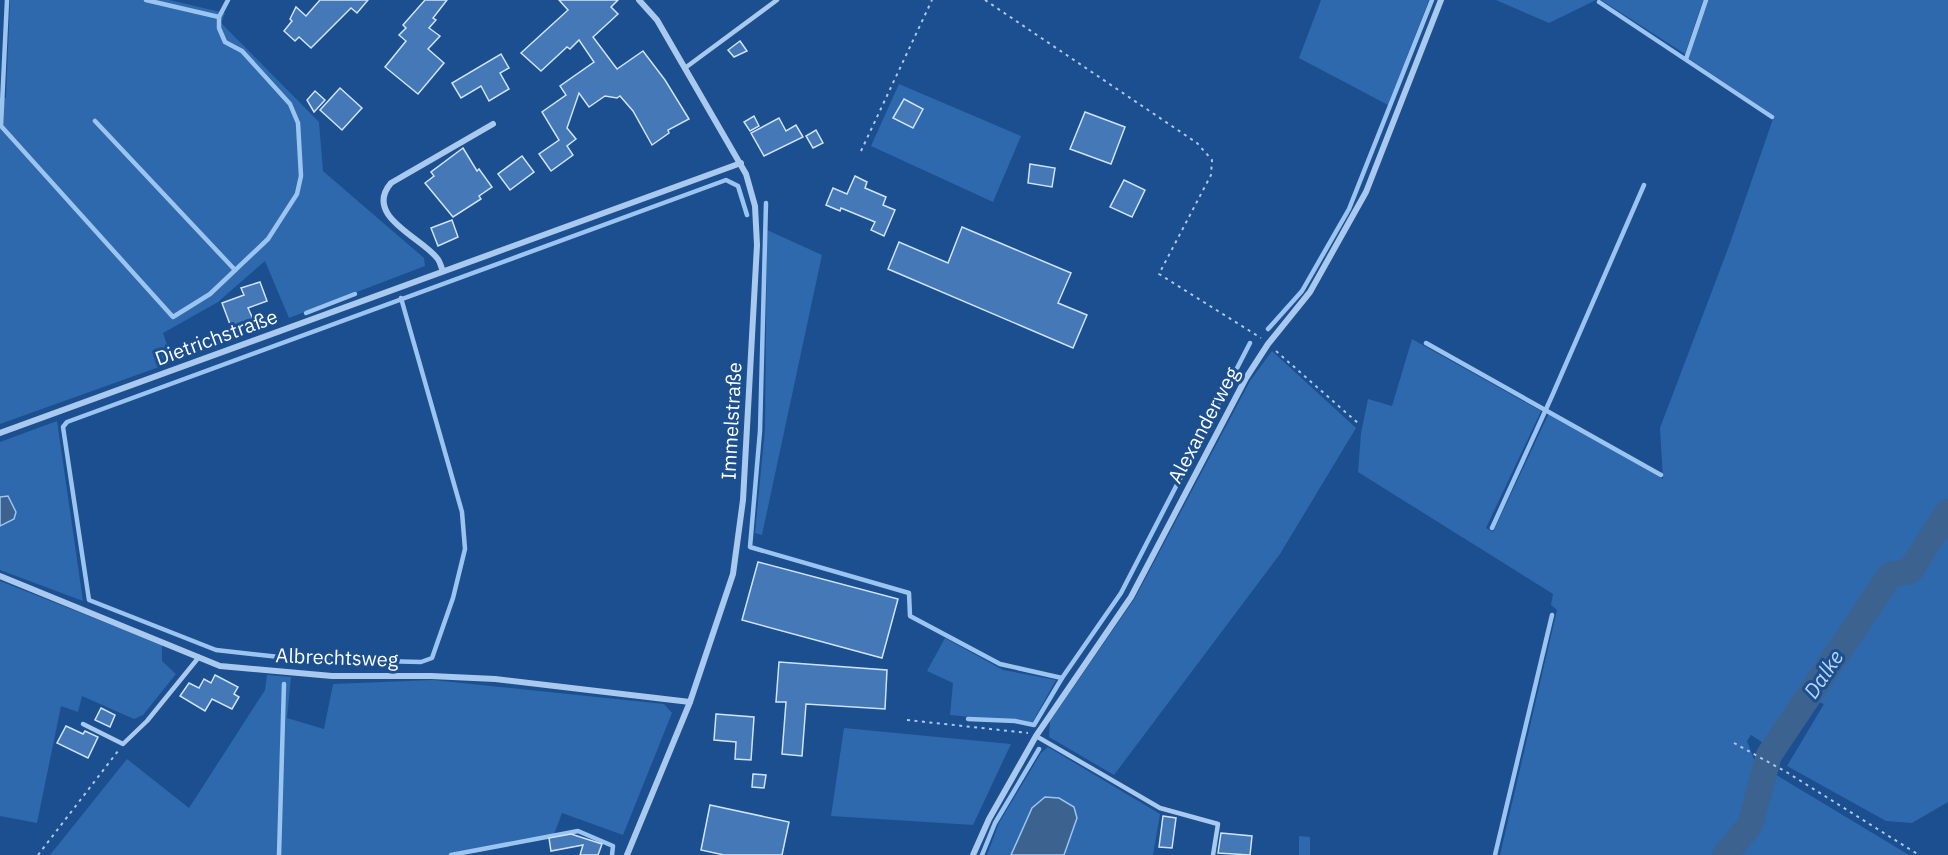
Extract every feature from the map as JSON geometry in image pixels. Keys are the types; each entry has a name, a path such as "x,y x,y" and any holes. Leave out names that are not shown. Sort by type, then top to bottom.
{"street":[{"name":"Immelstraße","path":"627,855 690,702 733,574 742,509 757,245 752,190 741,163 657,20 639,0"},
{"name":"Alexanderweg","path":"973,855 989,819 1036,736 1131,597 1246,378 1268,344 1310,292 1366,192 1441,0"},
{"path":"443,271 438,258 386,213 383,201 384,191 391,183 493,124"},
{"name":"Dietrichstraße","path":"0,433 741,163"},
{"name":"Albrechtsweg","path":"0,576 220,666 332,676 431,676 495,679 690,702"}],"lane":[{"path":"685,68 777,0"},
{"path":"82,724 123,744 147,721 199,657"},
{"path":"1036,736 1160,808 1218,824 1213,855"}],"path":[{"path":"861,151 932,0"},
{"path":"985,0 1197,143 1212,160 1211,175 1159,274 1268,344 1359,424"},
{"path":"907,720 1021,730 1036,736"},
{"path":"1734,743 1919,855"},
{"path":"38,855 123,744"}],"shaded area":[{"path":"10,0 169,0 225,13 221,23 319,122 323,171 424,258 425,266 289,318 265,261 218,302 163,333 173,362 0,424 0,98 6,98"},
{"path":"1321,0 1429,0 1388,105 1299,58"},
{"path":"1496,0 1596,0 1549,23"},
{"path":"1601,0 1703,0 1685,54"},
{"path":"1708,0 1948,0 1948,802 1912,823 1886,821 1787,766 1824,704 1815,701 1782,755 1751,735 1747,741 1755,762 1909,855 1500,855 1557,610 1551,605 1553,594 1358,472 1361,433 1368,399 1392,406 1412,339 1541,411 1486,528 1493,532 1549,413 1663,479 1660,428 1729,246 1774,116 1688,58"},
{"path":"899,84 1021,136 993,202 871,146"},
{"path":"767,230 822,255 762,535 755,533 765,429"},
{"path":"1272,351 1356,428 1280,554 1114,775 1049,737 1050,721 1135,598 1250,381"},
{"path":"57,421 83,601 0,570 0,442"},
{"path":"8,496 16,512 14,519 0,526 0,497"},
{"path":"0,581 162,645 162,661 176,674 143,715 134,719 82,696 78,712 61,706 37,823 0,816"},
{"path":"945,638 1003,670 1056,680 1032,723 950,715 953,683 927,671"},
{"path":"267,675 291,677 287,718 324,729 333,684 433,680 664,704 672,713 623,835 562,813 553,837 460,855 50,855 127,759 189,808 265,690"},
{"path":"844,728 1011,744 973,825 831,816"},
{"path":"1048,747 1160,814 1153,855 987,855 999,823 1041,753"},
{"path":"1045,797 1059,798 1074,807 1077,818 1064,855 1011,855 1032,808"},
{"path":"1299,836 1310,837 1310,855 1299,855"}],"building":[{"path":"320,0 368,0 357,13 351,8 311,48 299,37 295,41 284,31 292,21 290,19 296,7 306,16"},
{"path":"425,0 447,0 433,18 436,20 429,28 440,36 428,49 444,63 418,94 385,67 406,41 399,35 406,28 403,25"},
{"path":"559,0 618,0 611,7 618,14 593,37 617,69 643,51 665,80 689,119 668,130 669,133 652,145 633,111 620,96 617,98 605,96 589,107 579,93 567,128 576,139 567,146 573,155 551,171 539,154 559,140 542,112 566,95 560,86 594,62 579,40 570,49 567,47 541,71 521,53 568,10"},
{"path":"740,41 747,51 734,57 728,50"},
{"path":"501,54 509,68 500,73 509,89 489,101 481,86 461,98 452,83"},
{"path":"340,88 362,108 342,130 320,110"},
{"path":"315,91 325,100 314,112 307,100"},
{"path":"904,99 923,109 913,128 893,118"},
{"path":"1085,112 1125,127 1111,164 1070,149"},
{"path":"754,116 759,126 750,131 744,122"},
{"path":"779,118 786,131 796,125 803,137 764,156 751,133"},
{"path":"816,130 823,143 813,148 806,136"},
{"path":"463,148 477,171 479,169 492,187 479,196 481,199 453,217 425,183 434,176 431,172"},
{"path":"522,156 534,172 510,190 498,174"},
{"path":"1030,164 1055,168 1052,187 1028,183"},
{"path":"855,176 867,182 865,188 886,197 883,205 895,210 884,236 871,230 875,222 841,208 840,211 826,205 833,188 847,194"},
{"path":"1124,180 1145,190 1132,217 1110,207"},
{"path":"452,220 458,237 438,246 431,228"},
{"path":"962,227 1071,273 1058,303 1087,315 1073,348 888,269 899,242 948,263"},
{"path":"260,282 267,301 248,308 253,319 231,327 222,303 244,295 241,288"},
{"path":"758,562 898,599 882,658 742,620"},
{"path":"779,662 887,670 885,709 806,704 802,756 782,754 786,702 776,702"},
{"path":"215,675 238,687 234,694 239,697 232,709 212,699 205,711 180,696 189,683 199,688 204,679 211,683"},
{"path":"101,708 115,715 110,727 95,720"},
{"path":"716,714 754,717 751,760 735,759 736,742 714,740"},
{"path":"66,726 83,734 85,731 98,737 88,758 57,743"},
{"path":"753,774 766,775 764,788 752,787"},
{"path":"710,805 789,822 782,855 724,855 701,850"},
{"path":"1163,816 1176,818 1172,848 1159,847"},
{"path":"1221,833 1252,836 1250,855 1218,853"},
{"path":"571,834 602,844 598,855 580,855 583,845 551,851 549,838"}],"waterway":[{"path":"7,0 1,126 173,317 210,294 268,239 297,194 301,176 298,123 290,104 242,51 225,42 219,28 219,17 228,0"},
{"path":"146,0 219,17"},
{"path":"1268,329 1302,291 1349,209 1432,0"},
{"path":"1686,59 1706,0"},
{"path":"1599,2 1772,117"},
{"path":"95,121 235,270"},
{"path":"401,298 462,512 465,549 453,598 432,658 421,662 298,659 216,650 89,600 63,427 67,422 726,180 738,186 747,215"},
{"path":"1492,528 1644,185"},
{"path":"766,203 760,431 750,547 909,593 910,616 1000,664 1062,678"},
{"path":"306,313 355,294"},
{"path":"968,719 1015,721 1034,725 1062,678 1121,593 1250,343"},
{"path":"1426,343 1661,475"},
{"name":"Dalke","path":"1725,855 1750,825 1769,755 1890,575 1910,571 1948,512"},
{"path":"1495,855 1552,615"},
{"path":"279,855 284,684"},
{"path":"982,855 995,823 1039,749"},
{"path":"451,855 578,831 613,846 612,855"}]}
